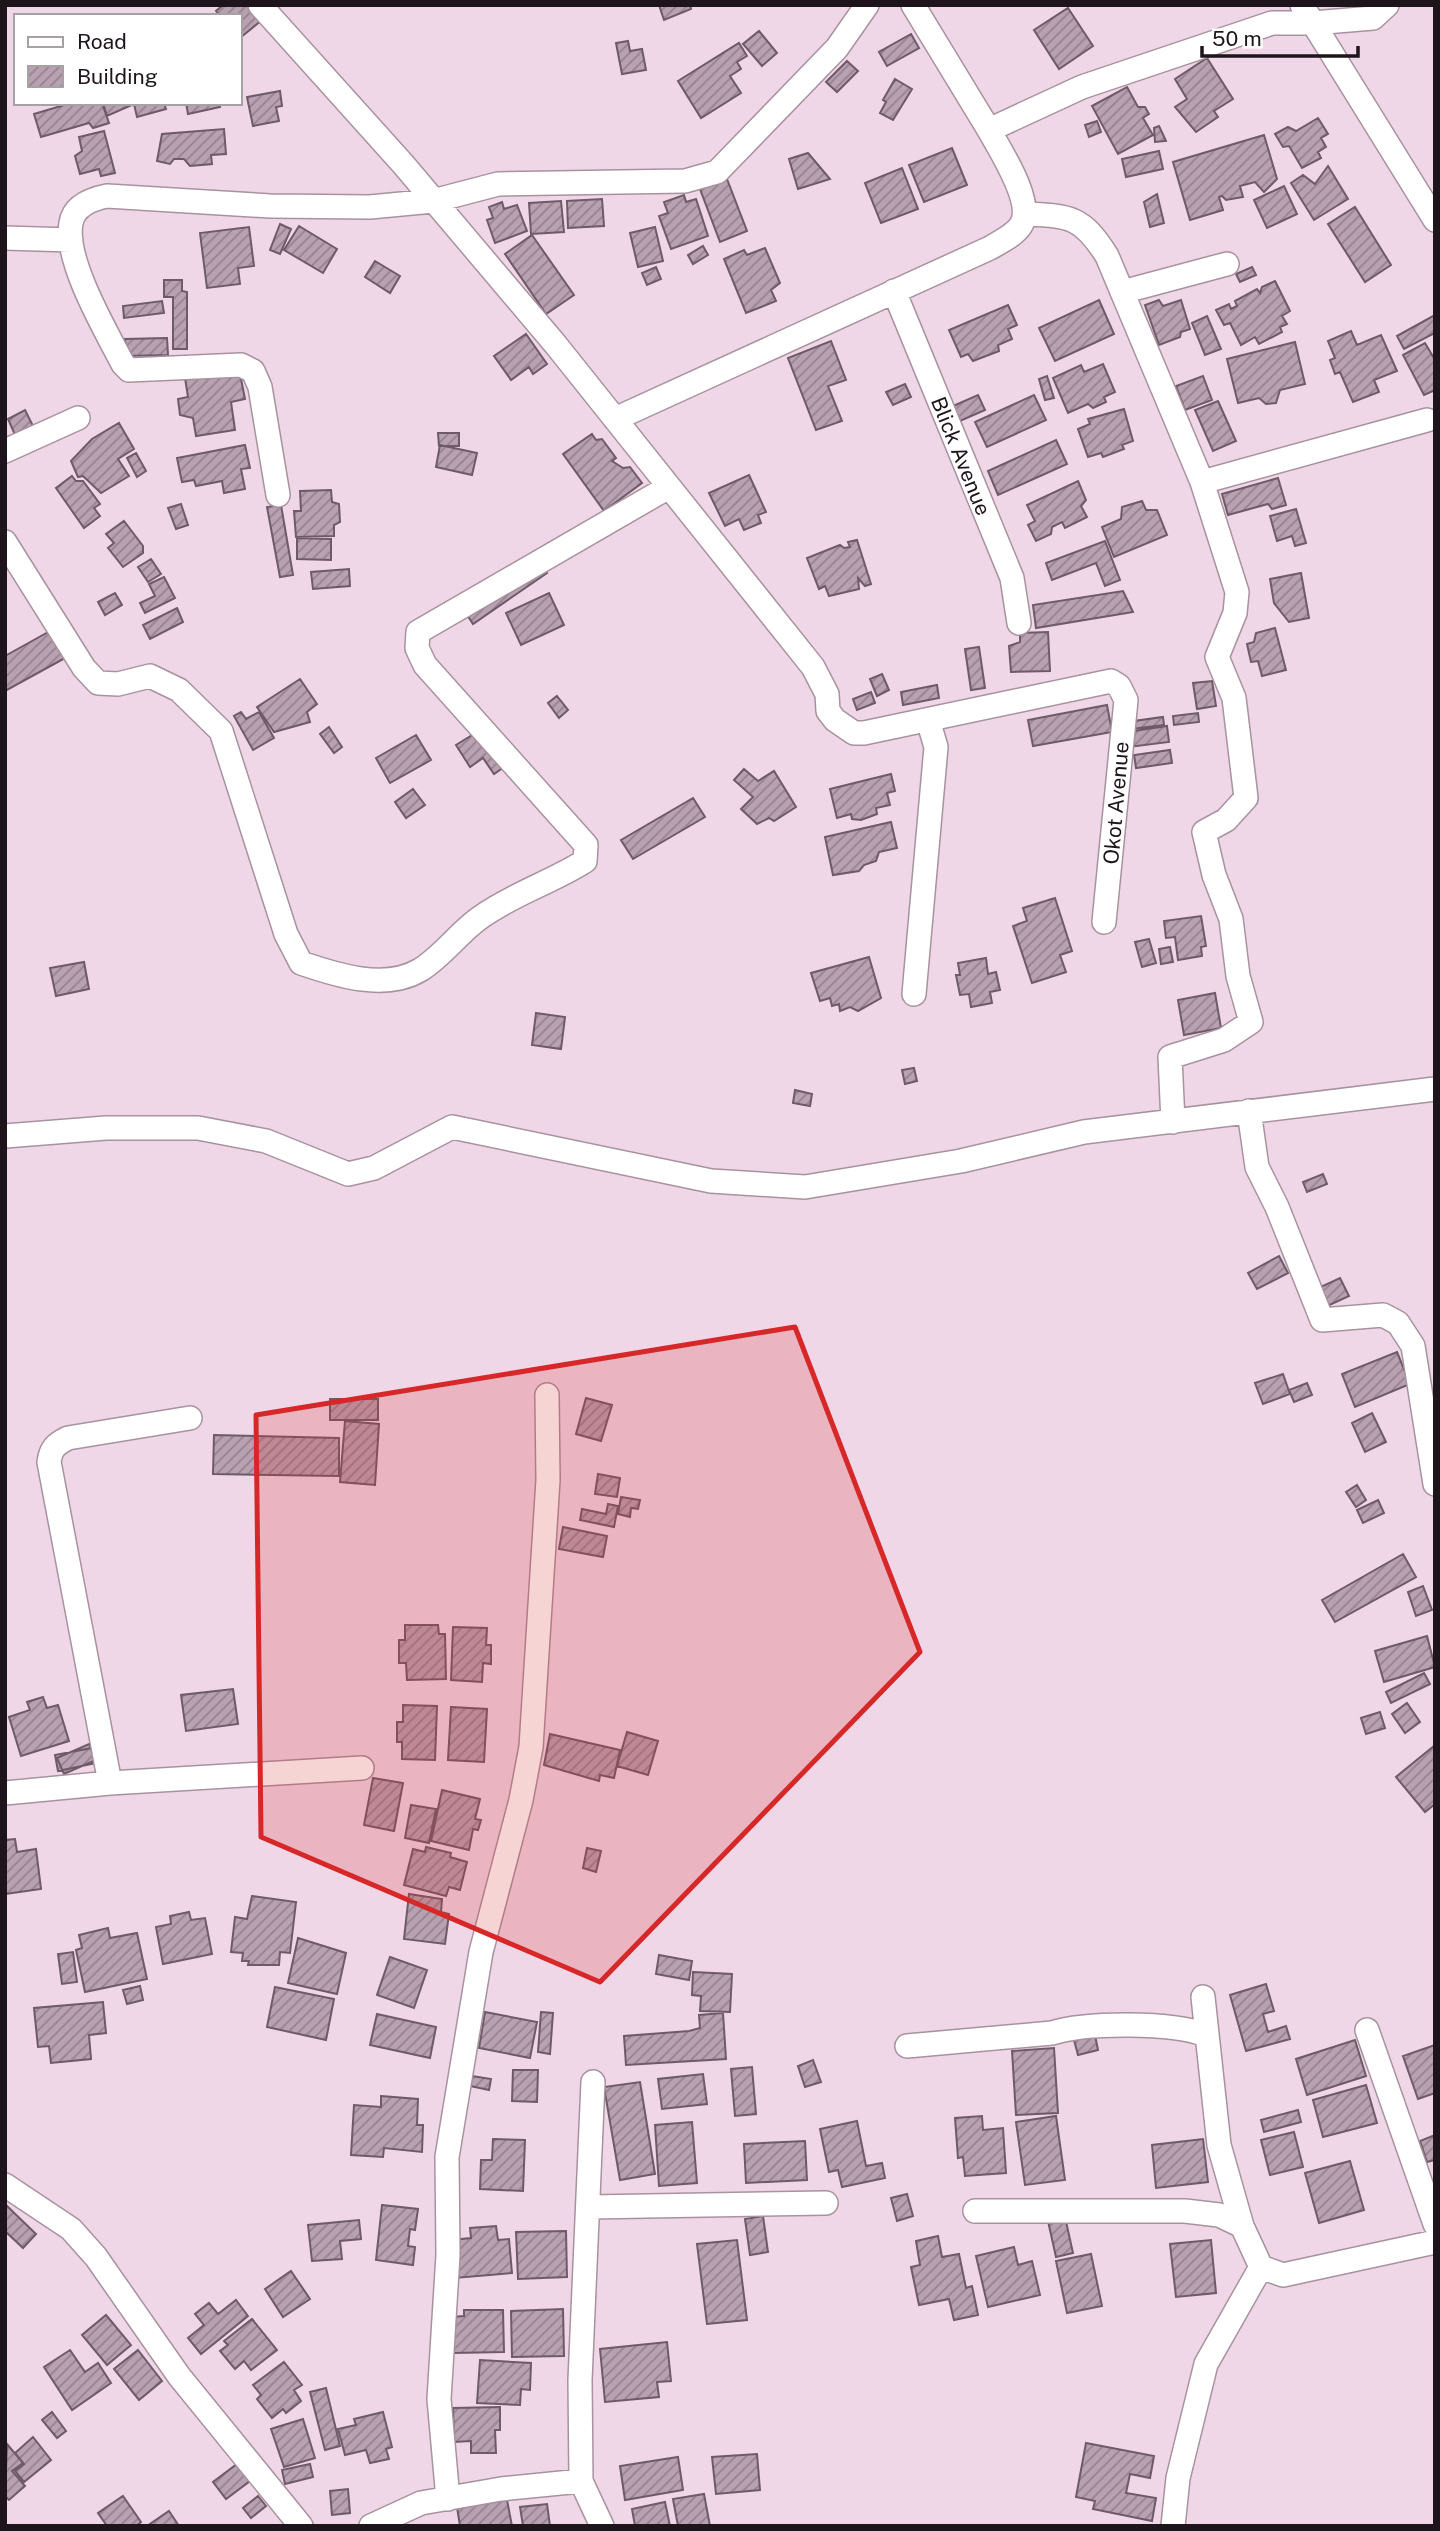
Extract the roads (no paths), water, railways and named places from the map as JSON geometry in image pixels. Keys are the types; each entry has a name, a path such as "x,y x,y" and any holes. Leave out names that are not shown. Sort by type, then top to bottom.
{"street":[{"path":"260,5 433,201 615,419 667,488 813,667 827,694 828,711 844,728 864,733 928,720 936,747 914,995"},
{"path":"278,495 260,387 254,371 241,365 130,370 123,364 86,293 71,240 71,223 83,204 107,196 270,206 370,207 433,201 498,184 685,181 717,172 837,48 867,5"},
{"path":"615,419 990,247 1021,226 1025,214 1014,176 913,5"},
{"path":"989,130 1082,87 1272,23 1308,14 1373,18 1387,5"},
{"path":"1308,14 1435,220"},
{"path":"1025,214 1064,216 1091,230 1107,256 1202,482 1237,592 1235,613 1217,657 1234,698 1246,798 1226,821 1204,832 1214,875 1231,919 1238,976 1251,1023 1224,1040 1170,1057 1173,1122"},
{"path":"5,238 71,240"},
{"path":"1122,292 1227,264"},
{"name":"Blick Avenue","path":"894,291 1012,578 1019,623"},
{"path":"5,451 78,418"},
{"path":"1202,482 1427,420"},
{"path":"5,542 84,668 98,683 118,684 150,676 179,690 221,731 286,934 301,963 337,975 393,980 420,970 482,916 560,877 585,861 586,845 425,665 417,649 418,632 667,488"},
{"name":"Okot Avenue","path":"928,720 1111,681 1119,686 1126,700 1104,922"},
{"path":"5,1136 107,1128 198,1128 266,1141 348,1174 374,1168 452,1127 711,1181 805,1187 961,1161 1084,1132 1435,1089"},
{"path":"1249,1111 1257,1167 1277,1207 1322,1320 1383,1315 1398,1323 1413,1346 1435,1484"},
{"path":"448,2499 439,2399 448,2255 447,2157 481,1952 518,1812 531,1747 548,1480 547,1395"},
{"path":"110,1783 49,1462 50,1451 68,1438 190,1418"},
{"path":"5,1793 110,1783 362,1768"},
{"path":"1203,1997 1219,2145 1242,2226 1261,2267 1283,2275 1435,2242"},
{"path":"907,2046 1052,2033 1073,2026 1181,2027 1206,2035"},
{"path":"1367,2029 1435,2224"},
{"path":"593,2082 580,2380 581,2481 602,2526"},
{"path":"5,2185 71,2229 96,2258 179,2376 301,2526"},
{"path":"589,2207 826,2203"},
{"path":"975,2211 1185,2211 1220,2215 1242,2226"},
{"path":"1173,2526 1178,2477 1206,2364 1261,2267"},
{"path":"371,2526 421,2503 501,2489 581,2481"}]}
